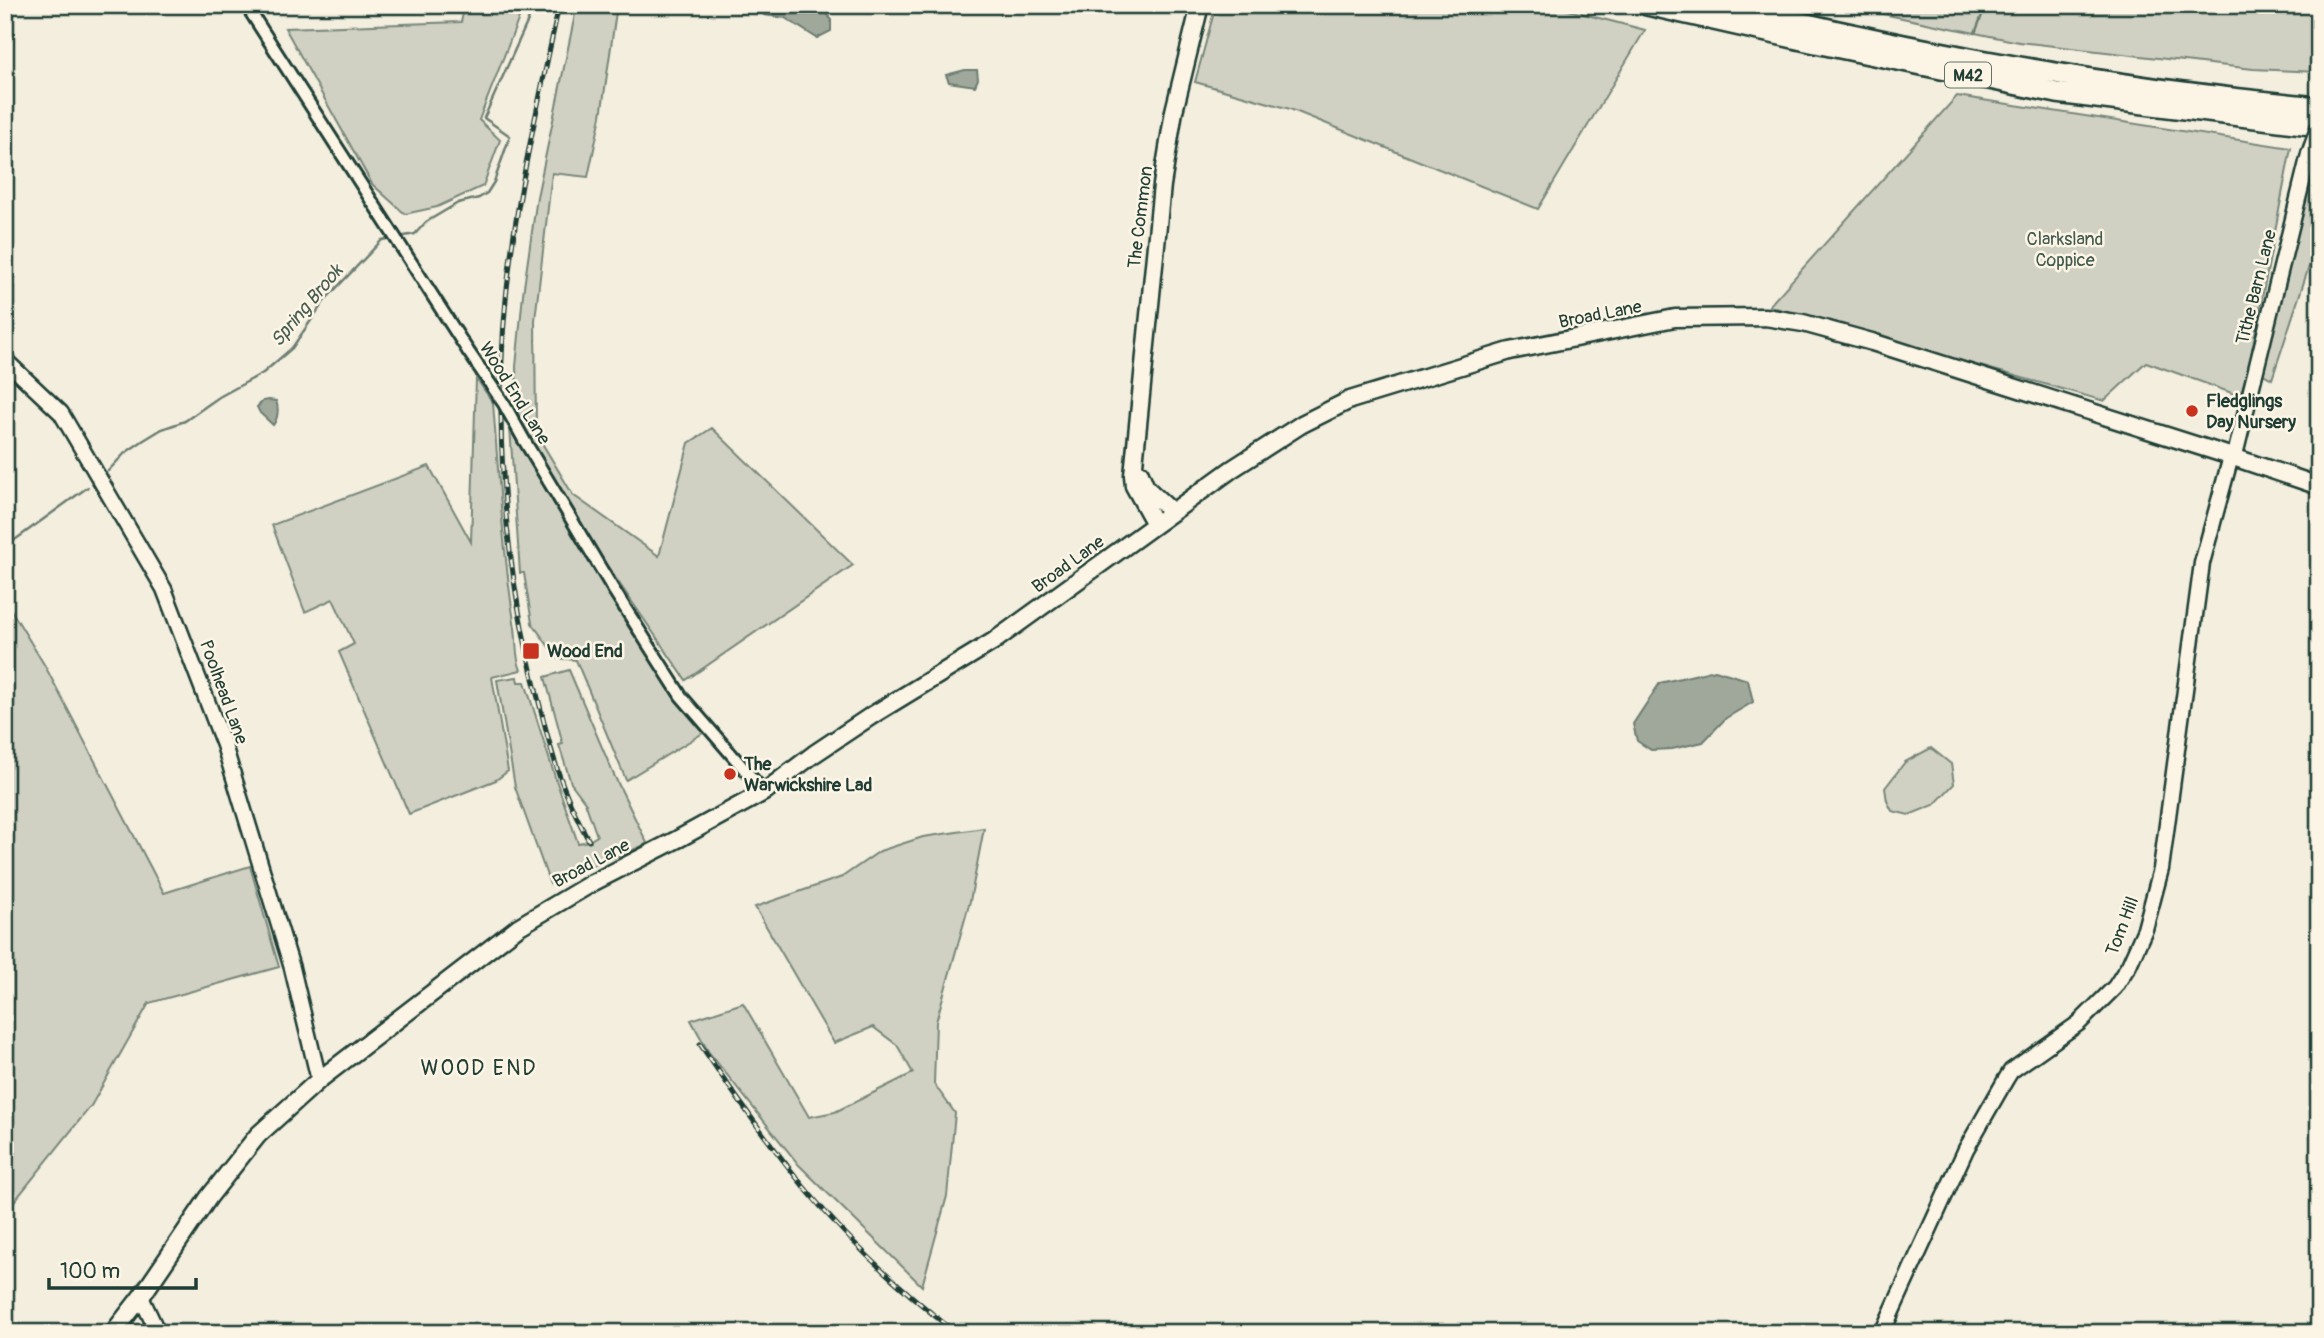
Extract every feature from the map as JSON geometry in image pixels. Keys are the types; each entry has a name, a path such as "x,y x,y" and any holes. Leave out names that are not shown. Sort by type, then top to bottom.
{"highway":[{"name":"M42","path":"1647,5 2057,93 2319,127"},
{"name":"M42","path":"1727,5 1826,29 2027,68 2236,99 2319,107"}],"main road":[{"name":"The Common","path":"1171,512 1146,488 1140,473 1143,363 1162,185 1174,111 1200,5"},
{"name":"Broad Lane","path":"113,1333 232,1166 258,1135 319,1080 533,917 764,792 870,716 994,641 1171,512 1302,424 1350,400 1510,351 1675,318 1765,317 1803,323 1872,342 2319,486"},
{"name":"The Common","path":"1139,436 1134,486 1155,524"}],"street":[{"name":"Wood End Lane","path":"246,5 504,404 613,589 681,696 764,792"},
{"name":"Tithe Barn Lane","path":"2233,457 2309,154 2319,127"},
{"name":"Poolhead Lane","path":"5,360 61,413 164,589 223,745 292,968 319,1080"},
{"name":"Tom Hill","path":"1882,1333 1966,1149 2011,1071 2079,1023 2115,988 2129,965 2144,929 2161,869 2202,563 2233,457"},
{"path":"141,1297 158,1333"}],"green space":[{"path":"465,5 524,5 479,120 500,140 483,186 437,207 405,214 372,184 285,28 461,22"},
{"path":"577,5 617,5 601,116 588,177 552,173 535,320 536,433 573,495 659,556 689,443 712,428 853,565 686,680 583,531 531,447 518,413 516,367 537,197"},
{"path":"1216,5 1549,5 1645,30 1538,209 1290,109 1195,82"},
{"path":"1839,5 2319,5 2319,72 2253,69 2019,42"},
{"name":"Clarksland Coppice","path":"1957,96 2291,148 2249,366 2240,396 2146,362 2104,401 1769,306"},
{"path":"2316,153 2319,153 2319,236 2272,379 2260,372"},
{"path":"476,378 493,403 504,544 521,670 492,677 508,771 496,780 409,814 339,652 354,644 333,599 305,612 272,525 429,466 471,542"},
{"path":"510,427 629,628 703,733 626,780 576,660 557,658 532,623 524,573 520,573"},
{"path":"5,600 45,666 164,893 250,866 279,967 149,1003 91,1106 5,1213"},
{"path":"569,670 613,773 648,845 550,884 515,787 497,680 517,677 518,682 525,682 578,843 597,836 585,802 571,783 559,745 563,744 545,677"},
{"path":"1931,748 1951,764 1954,784 1934,805 1909,815 1892,811 1885,788 1905,762"},
{"path":"984,828 970,901 936,1022 934,1084 955,1113 947,1196 922,1286 799,1165 708,1051 691,1020 743,1003 809,1117 835,1112 913,1073 897,1045 873,1027 834,1043 755,907 842,877 880,851 923,837"}],"shaded area":[{"path":"756,5 822,5 831,20 831,31 817,38 785,18 764,15"},
{"path":"977,70 978,79 975,86 949,82 946,75"},
{"path":"263,401 276,401 278,407 273,425 257,407"},
{"path":"1715,670 1748,680 1753,702 1726,718 1703,742 1672,749 1651,750 1637,741 1633,724 1660,683"}],"waterway":[{"name":"Spring Brook","path":"399,237 415,234 426,222 458,203 479,198 487,193 494,182 510,136 484,118 535,5"},
{"path":"1975,33 1986,5"},
{"name":"Spring Brook","path":"108,471 125,453 144,440 162,429 185,421 219,397 263,373 292,348 325,300 382,240 392,238"},
{"name":"Spring Brook","path":"5,547 88,487"}],"railway":[{"path":"559,5 511,255 502,367 503,480 516,592 544,724 556,767 589,841"},
{"path":"700,1044 790,1170 821,1207 876,1264 956,1333"}],"place":[{"name":"Fledglings Day Nursery","path":"2192,411"},
{"name":"Wood End","path":"531,651"},
{"name":"The Warwickshire Lad","path":"730,774"}],"district":[{"name":"WOOD END","path":"479,1068"}]}
